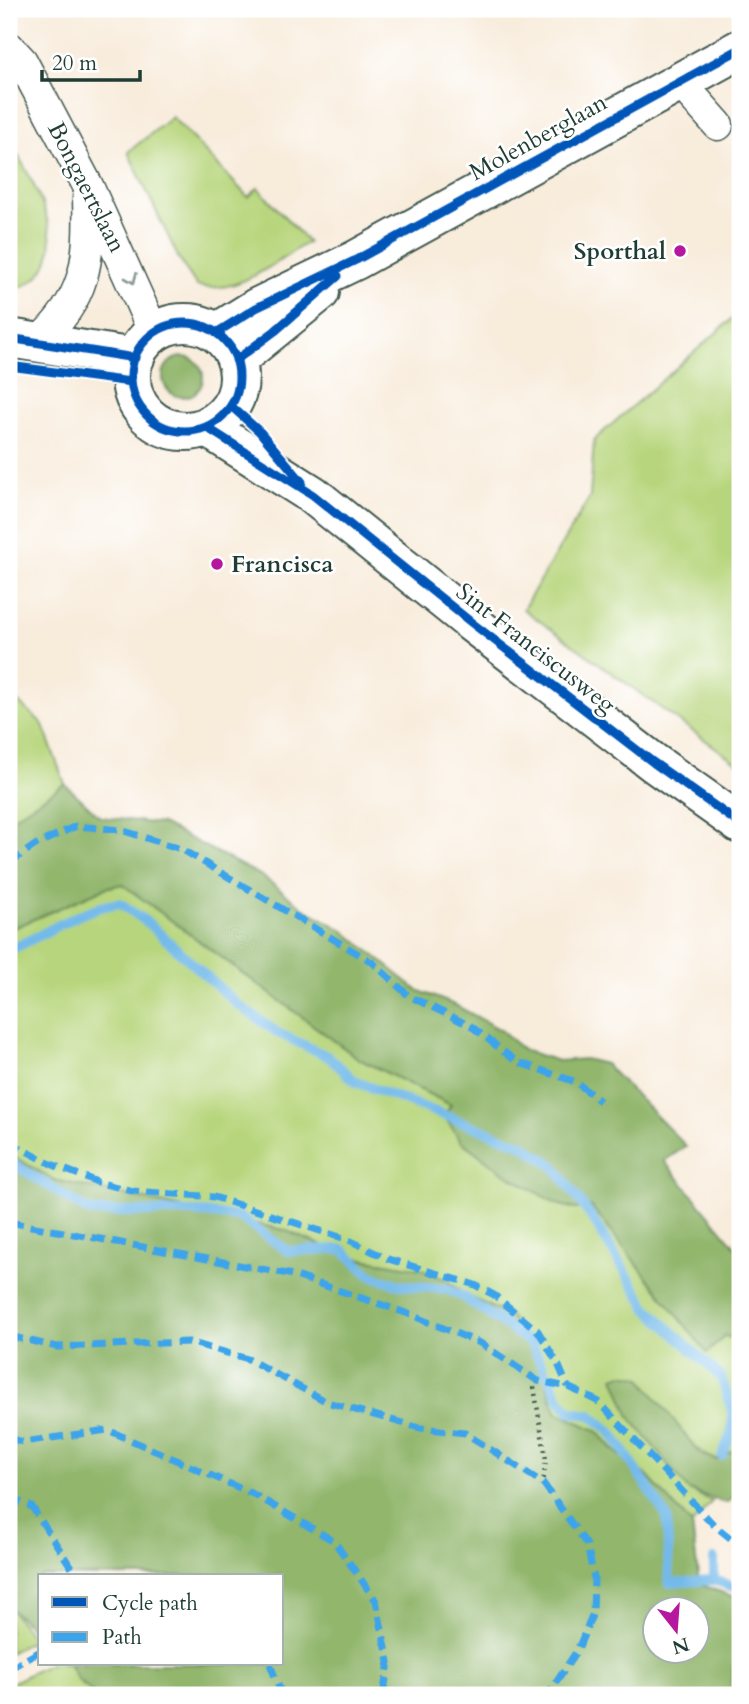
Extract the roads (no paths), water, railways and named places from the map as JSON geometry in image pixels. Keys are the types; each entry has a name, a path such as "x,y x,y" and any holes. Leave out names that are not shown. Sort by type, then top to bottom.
{"street":[{"name":"Bongaertslaan","path":"9,47 22,61 88,186 140,357"},
{"name":"Molenberglaan","path":"226,346 257,308 356,260 740,49"},
{"path":"679,81 718,125"},
{"path":"18,349 66,314 82,283 88,246 88,186"},
{"path":"187,323 226,346 239,377 219,416 173,430 158,424 140,408 140,357 164,327 187,323"},
{"path":"18,349 140,357"},
{"name":"Sint Franciscusweg","path":"219,416 260,432 313,495 472,623 654,763 740,824"}],"waterway":[{"path":"9,950 91,910 120,903 148,923 237,1004 278,1033 329,1057 356,1082 523,1145 554,1166 592,1218 648,1309 721,1377 733,1414 732,1431 722,1456"},
{"path":"9,1161 90,1212 193,1212 239,1217 288,1251 342,1249 370,1275 400,1285 446,1289 462,1296 531,1343 560,1400 571,1412 591,1415 612,1433 667,1517 669,1583 714,1580 740,1589"},
{"path":"714,1559 714,1580"}],"place":[{"name":"Sporthal","path":"680,251"},
{"name":"Francisca","path":"217,564"}]}
